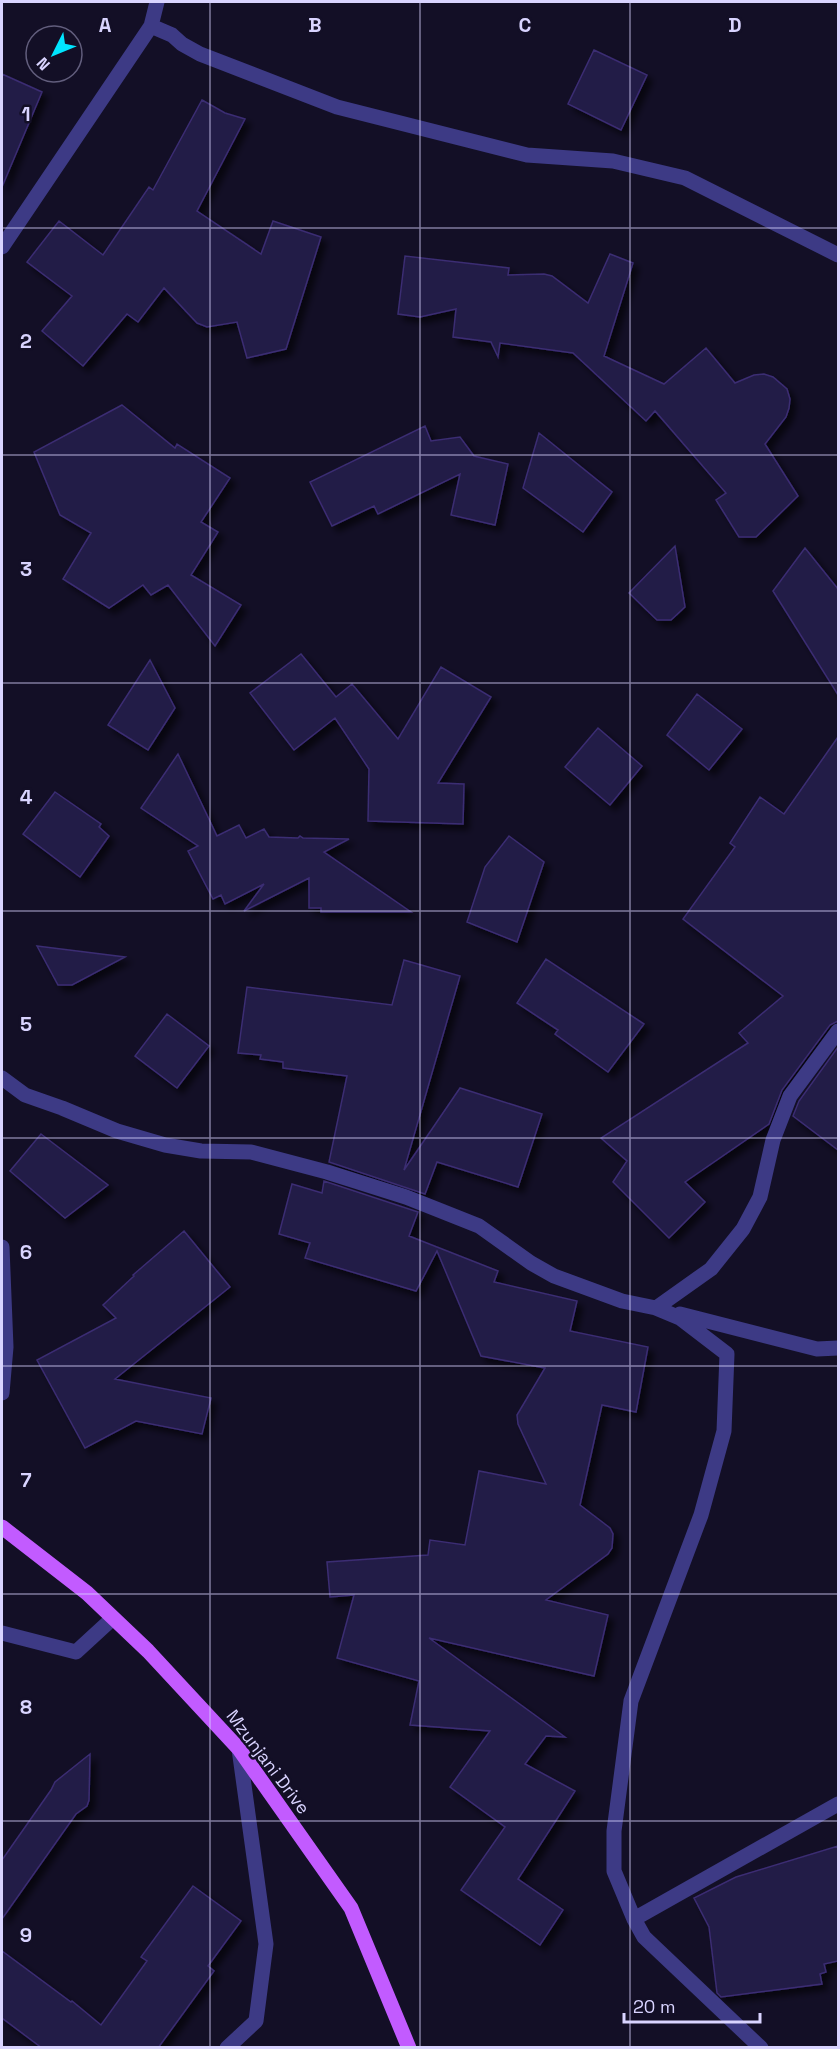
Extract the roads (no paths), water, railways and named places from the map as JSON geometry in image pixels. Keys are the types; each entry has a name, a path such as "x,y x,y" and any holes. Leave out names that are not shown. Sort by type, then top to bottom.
{"main road":[{"name":"Mzunjani Drive","path":"2,1527 87,1593 148,1651 239,1749 351,1908 409,2048"}],"street":[{"path":"2,247 151,26 157,2"},
{"path":"151,26 172,35 182,44 200,54 337,107 527,155 613,161 685,178 838,255"},
{"path":"656,1308 711,1269 743,1229 760,1197 773,1140 790,1096 838,1031"},
{"path":"2,1078 26,1095 117,1131 165,1145 251,1152 327,1172 406,1197 479,1226 531,1263 554,1276 622,1301 817,1348 838,1348"},
{"path":"2,1247 6,1347 2,1393"},
{"path":"656,1308 680,1318 727,1354 724,1431 701,1515 631,1701 614,1831 614,1871 644,1937 761,2048"},
{"path":"2,1633 76,1652 113,1618"},
{"path":"227,2048 256,2020 266,1944 239,1749"},
{"path":"634,1919 838,1804"}]}
